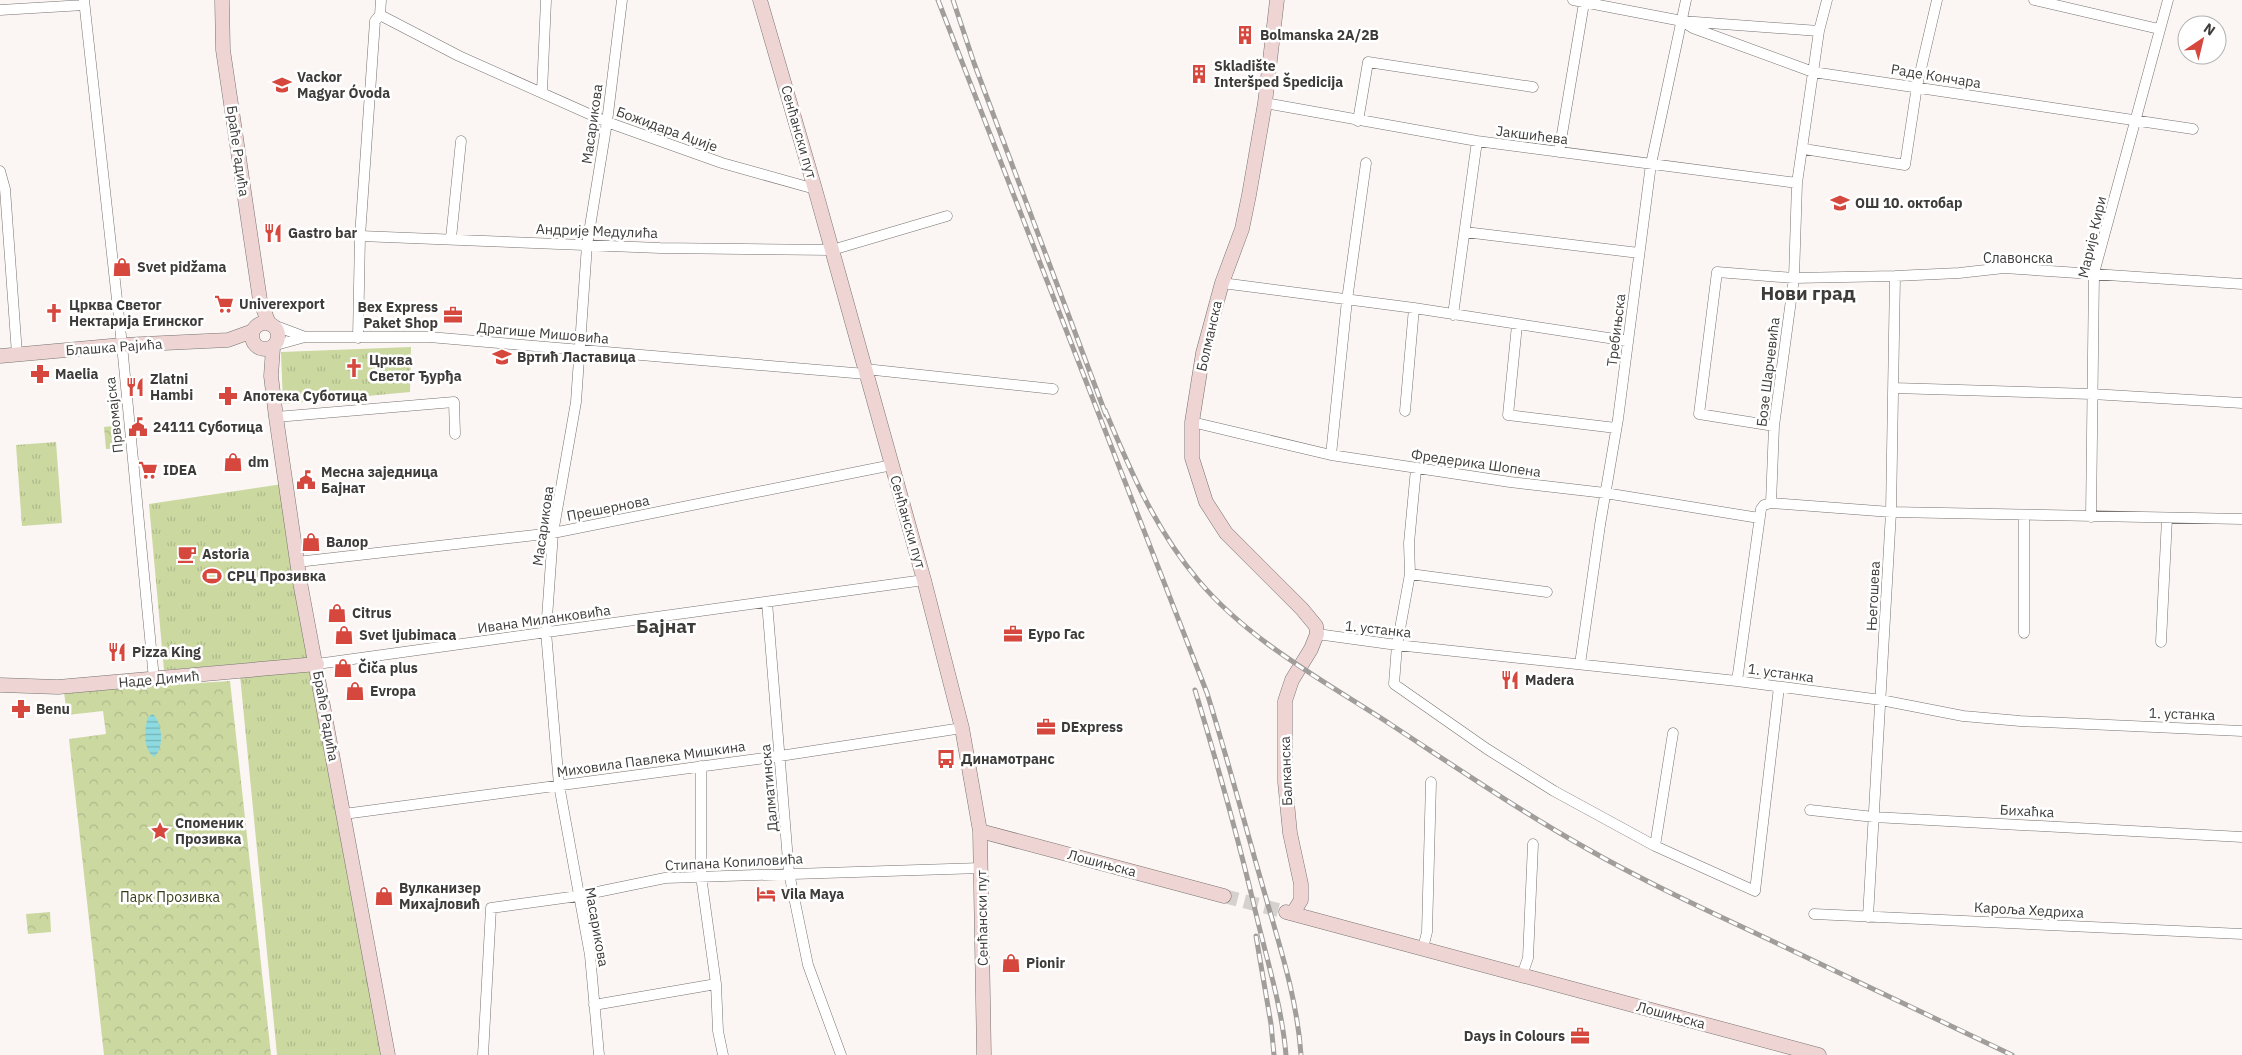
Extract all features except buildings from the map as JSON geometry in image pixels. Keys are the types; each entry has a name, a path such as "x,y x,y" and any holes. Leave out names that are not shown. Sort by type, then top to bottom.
{"street":[{"name":"Браће Радића","path":"222,0 223,50 263,327"},
{"path":"358,338 360,236 375,21 380,16 380,0"},
{"path":"542,92 546,0"},
{"name":"Масарикова","path":"599,1055 590,956 559,786 546,632 553,532 572,428 587,245 607,122 622,0"},
{"name":"Сенћански пут","path":"760,0 924,580 962,728 980,831 984,1055"},
{"name":"Болманска","path":"1277,0 1265,103 1242,229 1222,283 1203,354 1192,422 1192,458 1206,502 1226,533 1311,618 1316,626 1317,634"},
{"name":"Раде Кончара","path":"1573,0 1682,21 1819,31"},
{"name":"Требињска","path":"1580,664 1616,428 1651,164 1686,0"},
{"name":"Бозе Шарчевића","path":"1771,503 1774,426 1794,278 1797,183 1804,149 1819,31 1827,0"},
{"path":"1804,149 1905,166 1917,86 1936,0"},
{"path":"2034,0 2160,29"},
{"name":"Марије Кири","path":"2091,517 2094,273 2168,0"},
{"path":"0,10 84,2"},
{"name":"Првомајска","path":"84,2 122,345 154,679"},
{"path":"1559,152 1584,3"},
{"name":"Божидара Аџије","path":"380,16 459,56 607,122 722,163 815,189"},
{"name":"Раде Кончара","path":"1682,21 1693,28 1813,72 1917,86 2194,129"},
{"path":"1358,121 1368,62 1533,87"},
{"name":"Јакшићева","path":"1265,103 1477,141 1797,183"},
{"path":"450,238 461,141"},
{"path":"1453,315 1477,141"},
{"path":"1331,455 1347,300 1366,163"},
{"path":"0,172 5,189 17,354"},
{"name":"Андрије Медулића","path":"360,236 450,238 587,245 832,250 947,216"},
{"path":"1465,232 1639,253"},
{"name":"Славонска","path":"1774,426 1699,414 1717,272 1794,278 1959,273 2004,268 2242,284"},
{"name":"Његошева","path":"1868,917 1891,512 1895,276"},
{"path":"1222,283 1414,308 1628,341"},
{"path":"1405,411 1414,308"},
{"path":"1517,325 1508,415 1616,428"},
{"path":"263,327 278,332 266,347 252,337 263,327"},
{"name":"Блашка Рајића","path":"0,356 122,345 228,340 263,327"},
{"name":"Драгише Мишовића","path":"263,327 306,337 429,337 1053,389"},
{"name":"Драгише Мишовића","path":"266,347 306,337"},
{"name":"Блашка Рајића","path":"228,340 242,345 266,347"},
{"name":"Браће Радића","path":"266,347 297,562 388,1055"},
{"path":"1894,388 2092,394 2242,403"},
{"path":"276,418 454,402 453,422 455,434"},
{"name":"Фредерика Шопена","path":"1192,422 1331,455 1605,493 1760,518"},
{"name":"Прешернова","path":"297,562 553,532 892,465"},
{"path":"1416,468 1409,544 1410,574 1397,645 1394,684 1487,749 1613,824 1656,846 1755,891 1779,687"},
{"path":"1737,681 1760,518 1764,505 1771,503 1891,512 2242,519"},
{"path":"2024,515 2024,633"},
{"path":"2161,642 2168,518"},
{"path":"1410,574 1547,592"},
{"name":"Ивана Миланковића","path":"317,664 924,580"},
{"name":"Далматинска","path":"767,602 790,873 808,965 841,1055"},
{"name":"1. устанка","path":"1317,634 1397,645 1737,681 1881,700 1963,716 2020,721 2242,731"},
{"name":"Балканска","path":"1290,913 1301,900 1301,884 1290,833 1285,782 1284,701 1292,680 1312,648 1317,634"},
{"name":"Наде Димић","path":"0,685 58,687 317,664"},
{"name":"Миховила Павлека Мишкина","path":"344,814 780,756 962,728"},
{"path":"1656,846 1673,733"},
{"path":"701,766 701,876 716,984 718,1031 724,1055"},
{"path":"1423,948 1427,932 1431,782"},
{"name":"Бихаћка","path":"1810,810 1874,817 2242,837"},
{"name":"Лошињска","path":"980,831 1224,896"},
{"path":"1522,975 1528,958 1533,844"},
{"name":"Стипана Копиловића","path":"483,1055 491,908 578,896 665,878 981,868"},
{"name":"Лошињска","path":"1290,913 1819,1055"},
{"name":"Кароља Хедриха","path":"1814,914 2242,934"},
{"path":"594,1005 716,984"}],"green space":[{"path":"411,347 410,392 283,404 281,352"},
{"path":"120,425 122,448 106,449 104,427"},
{"path":"56,442 62,523 22,526 16,445"},
{"path":"283,484 306,654 382,1055 277,1055 239,665 164,670 149,504"},
{"name":"Парк Прозивка","path":"230,681 271,1055 104,1055 69,739 106,734 103,711 67,715 64,692"},
{"path":"50,912 51,932 28,934 26,914"}],"water":[{"path":"153,714 159,724 161,736 161,743 154,757 150,754 146,744 145,733 148,717"}],"tunnel":[{"path":"1224,896 1286,912"}],"railway":[{"path":"938,0 1207,693 1286,969 1299,1033 1301,1055"},
{"path":"953,0 974,63 1106,415"},
{"path":"1105,410 1124,455 1156,520 1183,561 1218,602 1240,622 1288,659 1559,833 1606,860 1698,906 2012,1055"},
{"path":"1195,690 1250,889 1278,1003 1286,1055"},
{"path":"1256,936 1271,1024 1274,1055"}],"place":[{"name":"Bolmanska 2A/2B","path":"1245,35"},
{"name":"Skladište Interšped Špedicija","path":"1199,74"},
{"name":"Vackor Magyar Óvoda","path":"282,85"},
{"name":"ОШ 10. октобар","path":"1840,203"},
{"name":"Gastro bar","path":"273,233"},
{"name":"Svet pidžama","path":"122,267"},
{"name":"Univerexport","path":"224,304"},
{"name":"Црква Светог Нектарија Егинског","path":"54,313"},
{"name":"Bex Express Paket Shop","path":"453,315"},
{"name":"Вртић Ластавица","path":"502,357"},
{"name":"Црква Светог Ђурђа","path":"354,368"},
{"name":"Maelia","path":"40,374"},
{"name":"Zlatni Hambi","path":"135,387"},
{"name":"Апотека Суботица","path":"228,396"},
{"name":"24111 Суботица","path":"138,427"},
{"name":"dm","path":"233,462"},
{"name":"IDEA","path":"148,470"},
{"name":"Месна заједница Бајнат","path":"306,480"},
{"name":"Валор","path":"311,542"},
{"name":"Astoria","path":"187,554"},
{"name":"СРЦ Прозивка","path":"212,576"},
{"name":"Citrus","path":"337,613"},
{"name":"Еуро Гас","path":"1013,634"},
{"name":"Svet ljubimaca","path":"344,635"},
{"name":"Pizza King","path":"117,652"},
{"name":"Čiča plus","path":"343,668"},
{"name":"Madera","path":"1510,680"},
{"name":"Evropa","path":"355,691"},
{"name":"Benu","path":"21,709"},
{"name":"DExpress","path":"1046,727"},
{"name":"Динамотранс","path":"946,759"},
{"name":"Споменик Прозивка","path":"160,831"},
{"name":"Vila Maya","path":"766,894"},
{"name":"Вулканизер Михајловић","path":"384,896"},
{"name":"Pionir","path":"1011,963"},
{"name":"Days in Colours","path":"1580,1036"}],"district":[{"name":"Нови град","path":"1808,293"},
{"name":"Бајнат","path":"666,626"}]}
